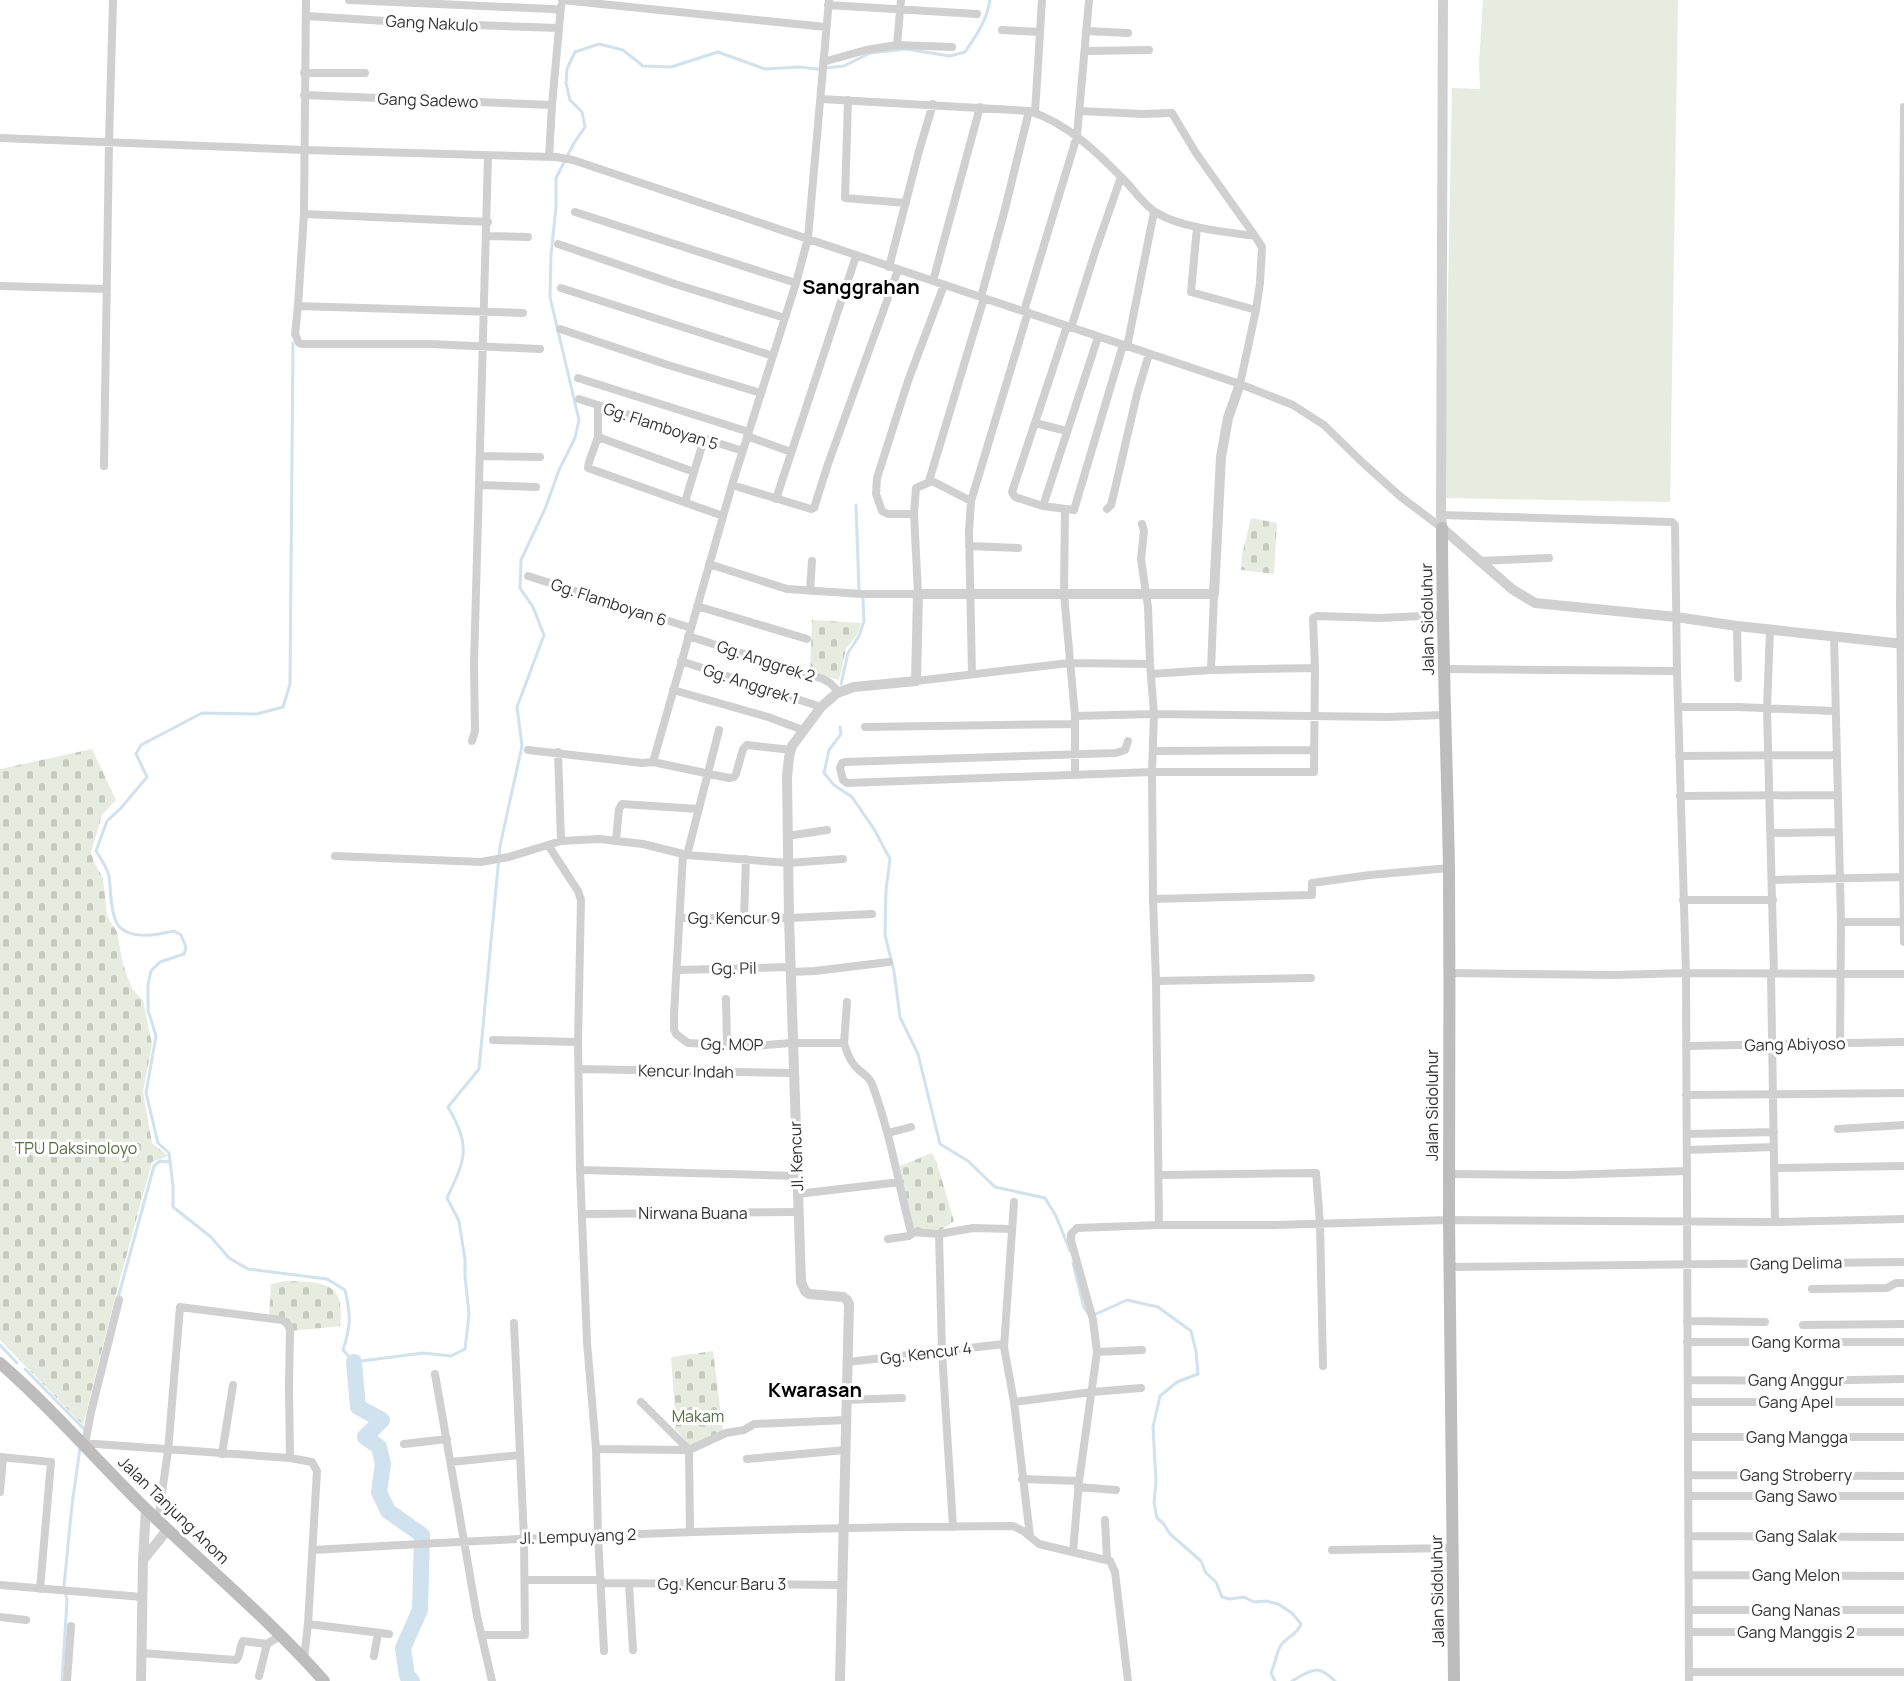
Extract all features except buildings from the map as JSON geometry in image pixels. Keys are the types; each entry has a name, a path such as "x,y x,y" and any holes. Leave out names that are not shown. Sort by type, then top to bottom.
{"main road":[{"name":"Jalan Sidoluhur","path":"1441,522 1449,868 1449,1220 1454,1681"},
{"name":"Jalan Tanjung Anom","path":"0,1363 146,1509 304,1659 324,1681"}],"street":[{"path":"104,466 113,0"},
{"path":"306,0 304,214 295,334 299,343 363,343 540,350"},
{"path":"349,0 560,10"},
{"path":"553,157 552,105 562,0 826,27"},
{"path":"1042,0 1032,112 983,297 929,480 916,488 914,514 918,594 916,681 1069,663 1150,669 1315,668"},
{"path":"972,674 969,546 971,501 1077,136 1089,0"},
{"path":"1441,522 1443,0"},
{"path":"653,762 732,485 808,238 829,2 901,4 977,14"},
{"path":"897,45 901,4"},
{"name":"Gang Nakulo","path":"306,16 558,28"},
{"path":"1002,30 1040,32"},
{"path":"1086,31 1128,33"},
{"path":"823,63 897,45 952,46"},
{"path":"1085,51 1149,50"},
{"path":"304,74 365,73"},
{"name":"Gang Sadewo","path":"304,95 552,105"},
{"path":"820,99 933,104 1032,112 1077,136 1154,212 1180,223 1254,236"},
{"path":"848,100 845,198 906,203"},
{"path":"732,485 810,509 815,507 893,268 906,203 933,104"},
{"path":"933,281 980,107"},
{"path":"1904,107 1902,409 1904,942"},
{"path":"1080,111 1135,114 1172,113 1207,169 1262,247 1256,310 1240,384 1228,418 1221,457 1211,670"},
{"path":"0,138 566,158 1240,384 1293,405 1324,425 1378,477 1441,522 1478,561 1512,589 1535,603 1903,644"},
{"path":"472,741 475,731 474,664 483,312 488,222 488,156"},
{"path":"1121,177 1012,492 1016,498 1043,506 1074,510 1125,346 1154,212"},
{"path":"575,212 796,283"},
{"path":"304,214 488,222"},
{"path":"1197,227 1191,292 1256,310"},
{"path":"486,236 528,237"},
{"path":"558,244 785,318"},
{"path":"776,499 856,256"},
{"path":"914,514 888,514 882,511 876,494 876,478 908,381 944,285"},
{"path":"0,286 106,289"},
{"path":"561,288 772,356"},
{"path":"298,306 523,313"},
{"path":"560,329 761,393"},
{"path":"1043,506 1098,337"},
{"path":"1107,509 1111,505 1137,394 1149,354"},
{"path":"578,378 748,434 791,452"},
{"name":"Gg. Flamboyan 5","path":"579,399 743,451"},
{"path":"598,406 598,437 588,468 723,516"},
{"path":"1035,423 1067,431"},
{"path":"598,437 694,472"},
{"path":"685,502 704,439"},
{"path":"480,456 540,457"},
{"path":"929,480 971,501"},
{"path":"480,485 536,487"},
{"path":"1065,508 1064,594 1075,720 1075,774"},
{"path":"1441,522 1674,523 1686,974 1687,1321 1691,1437 1688,1475 1689,1677 1904,1672"},
{"path":"1142,524 1144,531 1141,559 1146,594 1154,714 1153,899 1160,1225"},
{"path":"969,546 1018,548"},
{"path":"1478,561 1549,558"},
{"path":"810,591 812,561"},
{"path":"709,564 778,587 810,591 970,595 1215,594"},
{"name":"Gg. Flamboyan 6","path":"528,576 689,632"},
{"path":"697,606 807,639"},
{"path":"1128,741 1122,752 845,762 840,768 843,780 848,783 1152,772 1314,771 1315,668 1312,623 1314,617 1380,618 1442,615"},
{"path":"1737,626 1738,678"},
{"path":"1770,629 1767,709 1773,900 1772,1044 1775,1222"},
{"name":"Gg. Anggrek 2","path":"689,632 823,679 839,692"},
{"path":"1834,636 1841,922 1840,1043"},
{"name":"Gg. Anggrek 1","path":"681,661 820,707"},
{"path":"1445,669 1677,671"},
{"name":"Jl. Kencur","path":"840,1681 848,1302 843,1297 809,1294 801,1282 792,1043 787,777 790,750 820,707 839,692 854,687 916,681"},
{"path":"673,690 768,717 803,730"},
{"path":"1678,707 1835,711"},
{"path":"866,727 1075,720 1154,714 1444,716"},
{"path":"677,970 685,854 719,730"},
{"path":"528,750 621,761 653,762 729,778 734,777 738,771 743,749 747,745 790,750"},
{"path":"1154,751 1314,750"},
{"path":"558,752 561,841"},
{"path":"1679,756 1837,755"},
{"path":"1680,796 1838,795"},
{"path":"616,840 619,809 622,804 698,809"},
{"path":"787,836 827,830"},
{"path":"1771,833 1839,832"},
{"path":"335,856 471,862 509,857 561,841 587,839 643,844 685,854 788,863 843,859"},
{"path":"548,845 581,900 578,1042 580,1170 587,1339 596,1449 604,1651"},
{"path":"744,918 746,859"},
{"path":"1153,899 1306,896 1312,895 1312,883 1449,868"},
{"path":"1772,880 1903,877"},
{"path":"1683,900 1773,900"},
{"name":"Gg. Kencur 9","path":"680,918 789,918 872,914"},
{"path":"1841,922 1904,922"},
{"name":"Gg. Pil","path":"677,970 790,969 815,971 889,962"},
{"name":"Gg. MOP","path":"677,970 674,1029 676,1034 688,1042 752,1046 844,1043"},
{"path":"1449,974 1904,974"},
{"path":"1156,981 1311,978"},
{"path":"726,999 727,1045"},
{"path":"847,1002 844,1043 853,1064 870,1079 888,1133 913,1233"},
{"path":"493,1040 578,1042"},
{"name":"Gang Abiyoso","path":"1686,1046 1904,1042"},
{"name":"Kencur Indah","path":"579,1070 793,1073"},
{"path":"1686,1095 1904,1093"},
{"path":"1838,1129 1904,1125"},
{"path":"888,1133 911,1127"},
{"path":"1687,1134 1774,1132"},
{"path":"1687,1150 1774,1147"},
{"path":"1774,1168 1904,1166"},
{"path":"580,1170 797,1176"},
{"path":"1449,1174 1566,1175 1687,1171"},
{"path":"1160,1175 1317,1173 1323,1366"},
{"path":"797,1194 900,1182"},
{"path":"1014,1202 1004,1344 1014,1402 1030,1537"},
{"name":"Nirwana Buana","path":"587,1214 798,1212"},
{"path":"1073,1552 1078,1484 1097,1352 1092,1315 1071,1240 1071,1234 1080,1227 1449,1220 1775,1222 1904,1219"},
{"path":"888,1239 910,1236 913,1233 939,1234 973,1228 1011,1229"},
{"path":"939,1234 942,1352 953,1527"},
{"name":"Gang Delima","path":"1451,1267 1904,1262"},
{"path":"1812,1289 1887,1288 1896,1283 1904,1283"},
{"path":"119,1300 83,1444 310,1460 317,1471 304,1659"},
{"path":"158,1520 168,1450 180,1307 282,1320 287,1323 290,1330 291,1458"},
{"path":"1687,1321 1765,1322"},
{"path":"481,1635 525,1635 524,1538 514,1323"},
{"path":"1803,1325 1904,1324"},
{"name":"Gang Korma","path":"1688,1342 1904,1342"},
{"name":"Gg. Kencur 4","path":"848,1362 1004,1344"},
{"path":"1097,1352 1142,1350"},
{"path":"435,1374 481,1635 492,1681"},
{"name":"Gang Anggur","path":"1688,1380 1799,1381 1904,1378"},
{"path":"222,1454 233,1385"},
{"path":"1014,1402 1142,1388"},
{"path":"846,1400 902,1399"},
{"path":"641,1402 689,1449 690,1532"},
{"name":"Gang Apel","path":"1688,1402 1904,1402"},
{"path":"596,1449 689,1449 726,1433 744,1430 754,1424 846,1420"},
{"name":"Gang Mangga","path":"1691,1437 1902,1437"},
{"path":"404,1444 447,1439"},
{"path":"747,1459 845,1450"},
{"path":"451,1462 520,1455"},
{"path":"0,1492 1,1457 51,1462 40,1589"},
{"name":"Gang Stroberry","path":"1688,1475 1904,1476"},
{"path":"1022,1479 1116,1490"},
{"name":"Gang Sawo","path":"1688,1496 1904,1496"},
{"path":"141,1681 146,1509"},
{"path":"1105,1520 1107,1559 1115,1572 1128,1681"},
{"name":"Jl. Lempuyang 2","path":"313,1550 598,1535 843,1527 1013,1526 1039,1544 1107,1559"},
{"path":"143,1560 168,1529"},
{"name":"Gang Salak","path":"1688,1536 1904,1537"},
{"path":"1332,1550 1453,1548"},
{"name":"Gang Melon","path":"1689,1575 1904,1576"},
{"name":"Gg. Kencur Baru 3","path":"525,1580 629,1584 842,1584"},
{"path":"629,1584 633,1650"},
{"path":"0,1585 142,1597"},
{"name":"Gang Nanas","path":"1689,1610 1904,1610"},
{"path":"0,1617 26,1620"},
{"path":"308,1624 389,1634"},
{"path":"67,1681 71,1626"},
{"name":"Gang Manggis 2","path":"1689,1632 1904,1632"},
{"path":"374,1656 378,1633"},
{"path":"141,1653 236,1660 243,1641 267,1644 280,1636"},
{"path":"259,1676 267,1644"}],"green space":[{"path":"1483,0 1678,0 1670,502 1444,498 1452,88 1480,89 1479,64"},
{"path":"1251,518 1277,523 1274,574 1241,570 1242,555"},
{"path":"812,620 861,623 857,635 846,649 839,680 810,673"},
{"name":"TPU Daksinoloyo","path":"92,749 116,800 102,815 91,852 103,878 107,916 117,932 123,965 132,989 143,1000 152,1044 143,1092 152,1143 168,1156 152,1162 83,1425 0,1340 0,769"},
{"path":"932,1153 954,1221 941,1230 913,1230 900,1166"},
{"path":"285,1281 320,1284 335,1292 341,1311 340,1326 292,1331 269,1316 271,1284"},
{"name":"Makam","path":"713,1351 723,1431 690,1446 674,1428 676,1426 671,1357"}],"waterway":[{"path":"293,343 290,684 283,707 257,714 202,713 141,745 136,754 147,777 107,821 96,851 108,873 112,908 119,926 125,931 141,935 174,931 181,935 186,947 184,954 160,962 151,971 148,985 148,1010 156,1036 146,1093 158,1143 169,1153 173,1207 211,1237 229,1258 248,1269 327,1279 345,1290 349,1320 343,1350 354,1362 423,1353 451,1356 465,1349 469,1314 459,1221 447,1198 462,1162 463,1143 448,1107 479,1069 500,846 522,746 517,707 544,635 533,607 520,588 521,560 575,438 579,420 550,297 556,178 585,127 582,112 570,100 566,83 567,69 575,52 599,44 623,50 643,66 671,67 718,52 765,69 799,67 817,69 844,66 870,53 906,49 950,56 965,52 984,21 990,0"},
{"path":"841,684 848,653 859,636 864,621 863,599 859,591 856,505"},
{"path":"840,727 841,734 829,750 824,773 834,785 852,797 874,829 890,859 886,890 885,935 894,971 900,1017 918,1054 940,1144 968,1161 995,1187 1045,1198 1056,1216 1070,1251"},
{"path":"118,1298 154,1166 160,1161 170,1162"},
{"path":"1073,1263 1084,1308 1089,1314 1096,1314 1127,1300 1158,1307 1191,1331 1198,1374 1177,1382 1160,1396 1153,1427 1156,1482 1154,1503 1157,1518 1170,1534 1201,1561 1206,1573 1216,1582 1222,1597 1230,1599 1244,1597 1254,1602 1266,1601 1278,1604 1292,1613 1301,1624 1279,1648 1271,1673 1275,1681"},
{"path":"0,1345 17,1363"},
{"path":"354,1362 358,1407 382,1420 365,1437 379,1447 383,1464 379,1492 388,1511 422,1535 420,1610 403,1648 407,1676 412,1681"},
{"path":"25,1369 84,1429"},
{"path":"62,1681 67,1600 64,1586 80,1448"},
{"path":"1292,1681 1314,1670 1324,1672 1335,1681"}],"district":[{"name":"Sanggrahan","path":"861,287"},
{"name":"Kwarasan","path":"815,1390"}]}
